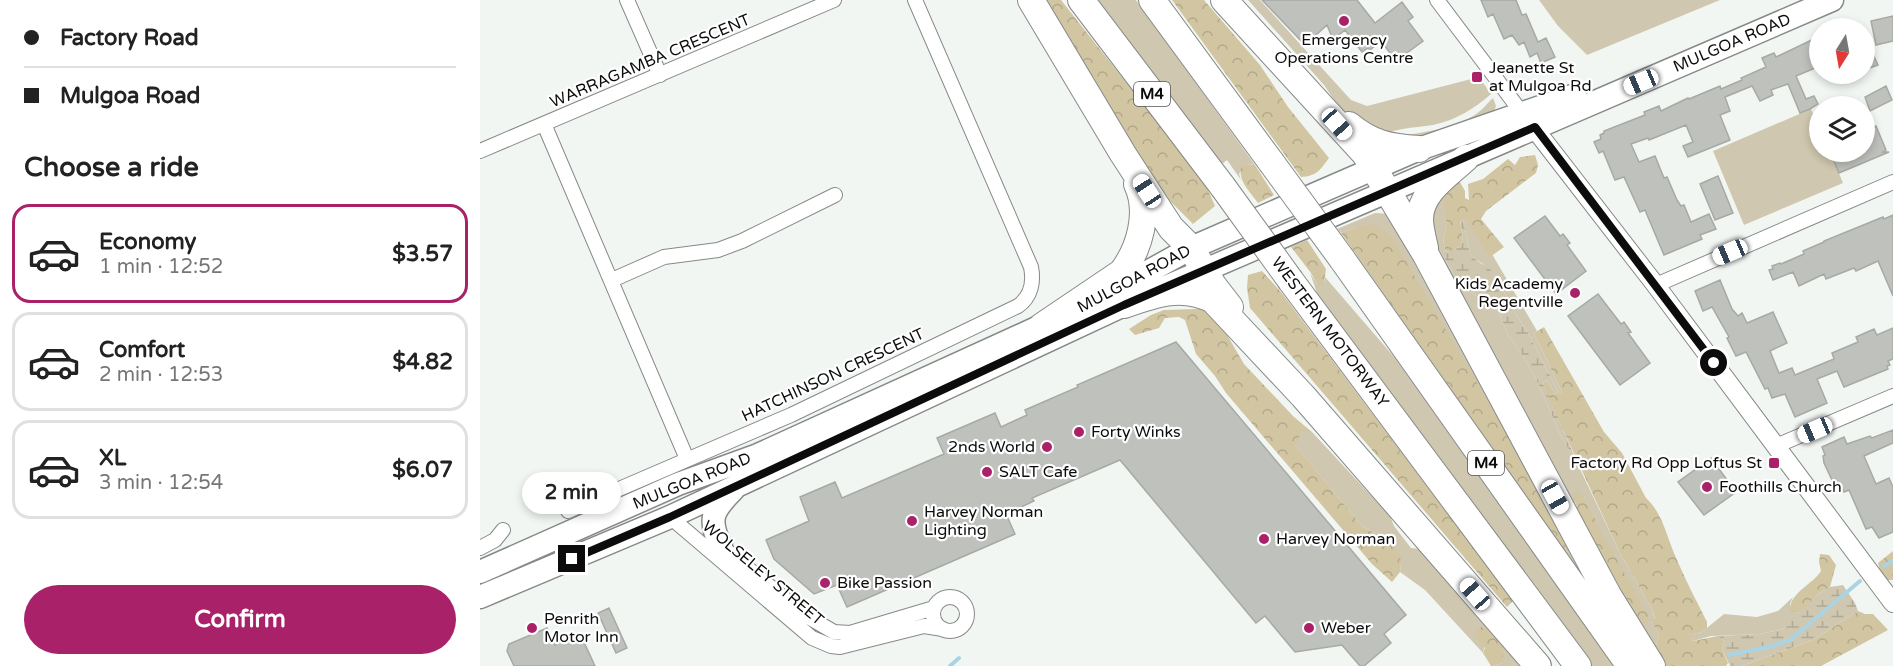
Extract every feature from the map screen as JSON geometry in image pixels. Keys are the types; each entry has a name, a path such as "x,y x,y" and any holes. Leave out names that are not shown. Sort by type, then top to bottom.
{"highway":[{"path":"1031,0 1123,154 1171,228 1191,248 1204,271 1266,354"},
{"name":"WESTERN MOTORWAY","path":"1081,0 1223,187 1578,666"},
{"name":"M4","path":"1152,0 1341,259 1630,666"},
{"name":"M4","path":"1224,0 1365,154 1426,255 1608,595 1652,666"},
{"path":"1309,93 1368,139 1388,146 1419,149"},
{"path":"1042,326 1122,272 1132,259 1142,225 1143,211 1139,188 1123,154"},
{"name":"M4","path":"1426,255 1420,219 1425,199 1433,188 1466,158"},
{"path":"1124,305 1172,291 1197,293 1214,300 1266,354 1538,666"}],"main road":[{"name":"MULGOA ROAD","path":"480,597 670,517 1124,305 1466,158 1529,120 1794,0"},
{"name":"MULGOA ROAD","path":"480,572 678,484 758,455 1109,294 1191,248 1419,149 1529,120 1832,0"},
{"path":"721,546 712,529 713,517 718,505 741,482"},
{"path":"670,517 678,484"}],"street":[{"path":"627,0 660,75"},
{"name":"WARRAGAMBA CRESCENT","path":"480,152 834,0"},
{"name":"HATCHINSON CRESCENT","path":"568,511 791,415 1018,306 1030,292 1032,279 1030,267 915,0"},
{"path":"1437,0 1656,285 1893,603"},
{"path":"544,124 687,459"},
{"path":"1656,285 1893,182"},
{"path":"612,280 657,259 718,250 742,241 835,195"},
{"path":"1776,446 1893,396"},
{"name":"WOLSELEY STREET","path":"670,517 821,643 840,647 924,626 943,629"},
{"path":"480,548 495,540 504,530"},
{"name":"WOLSELEY STREET","path":"721,546 803,614 834,632 849,633 934,608"},
{"path":"957,598 965,606 966,617 961,626 952,630 943,629 934,618 934,608 941,599 957,598"}],"green space":[{"path":"1040,0 1061,0 1204,181 1215,206 1193,224 1156,187"},
{"path":"1095,0 1136,0 1255,165 1247,164 1239,174 1241,180 1227,160 1222,164"},
{"path":"1172,0 1204,0 1260,65 1288,107 1329,158 1318,172 1301,177"},
{"path":"1248,0 1260,0 1351,100 1367,106 1479,77 1491,94 1457,117 1433,125 1395,131 1374,139 1341,110 1324,85"},
{"path":"1539,0 1720,0 1587,55 1558,26"},
{"path":"1493,98 1496,106 1493,114 1438,137 1400,136 1463,122 1480,111"},
{"path":"1809,110 1809,162 1834,162 1843,183 1744,225 1713,151"},
{"path":"1535,155 1538,165 1536,173 1486,211 1481,219 1504,247 1490,257 1466,220 1460,221 1463,237 1461,245 1452,251 1445,251 1443,238 1447,226 1445,191 1460,182 1465,191 1465,198 1469,200 1468,184 1483,179 1508,159 1515,165 1520,157"},
{"path":"1247,164 1255,165 1274,195 1258,203 1241,177 1241,167"},
{"path":"1445,192 1447,226 1443,238 1445,251 1440,251 1459,283 1466,290 1493,305 1499,312 1508,335 1537,381 1561,436 1580,469 1619,551 1652,609 1655,620 1651,620 1659,634 1655,649 1639,624 1584,496 1575,503 1578,511 1427,239 1434,207"},
{"path":"1375,213 1390,214 1599,601 1564,550 1570,553 1356,227 1341,233 1337,229"},
{"path":"1460,220 1463,220 1470,253 1490,269 1498,280 1559,393 1555,394 1547,380 1543,383 1580,469 1561,436 1537,381 1508,335 1499,312 1493,305 1466,290 1459,283 1439,249 1450,251 1461,245 1463,237"},
{"path":"1463,220 1466,220 1492,254 1537,331 1534,333 1562,392 1559,393 1498,280 1470,253"},
{"path":"1374,224 1391,236 1573,546 1570,553 1564,550 1341,233 1356,227"},
{"path":"1307,240 1326,269 1324,284 1321,286 1317,284 1291,247"},
{"path":"1262,271 1281,292 1513,601 1507,607 1250,308 1248,275"},
{"path":"1310,273 1317,284 1324,284 1325,277 1395,358 1614,666 1591,666 1334,319 1317,293"},
{"path":"1203,309 1212,315 1223,328 1244,364 1293,416 1312,432 1302,432 1295,445 1363,527 1385,538 1400,555 1400,572 1392,582 1372,564 1226,393 1196,354 1185,320 1179,317 1165,318 1159,328 1135,335 1129,329 1151,315 1164,310"},
{"path":"1544,327 1604,432 1622,453 1646,498 1661,519 1680,568 1707,622 1707,628 1702,632 1688,635 1693,641 1718,636 1725,641 1722,649 1728,663 1726,666 1666,666 1655,649 1659,634 1650,619 1655,619 1652,609 1619,551 1547,395 1543,383 1547,380 1555,394 1562,392 1534,333"},
{"path":"1302,432 1312,432 1390,516 1394,526 1411,548 1421,549 1495,632 1498,641 1488,630 1483,653 1425,590 1400,572 1401,564 1386,538 1363,527 1294,444"},
{"path":"1575,491 1584,496 1597,524 1648,615 1648,623 1639,624 1618,587 1580,517 1573,495"},
{"path":"1893,551 1893,580 1883,580 1878,563"},
{"path":"1820,554 1829,555 1836,565 1830,587 1818,594 1801,613 1790,611 1793,599 1821,571"},
{"path":"1843,585 1858,611 1813,640 1742,666 1730,666 1722,649 1725,641 1718,636 1760,634 1783,629 1818,594 1830,587"},
{"path":"1793,597 1790,610 1801,613 1783,629 1760,634 1711,636 1693,641 1687,635 1702,632 1724,614 1757,617 1778,611"},
{"path":"1858,611 1873,614 1888,630 1821,666 1742,666 1813,640"},
{"path":"1481,627 1488,630 1503,646 1503,663 1491,666 1483,653 1485,648 1476,635"},
{"path":"1503,646 1509,648 1526,666 1491,666 1503,663"}],"building":[{"path":"1262,0 1357,0 1375,23 1402,2 1413,17 1408,21 1423,41 1396,61 1381,41 1370,50 1368,48 1362,52 1345,30 1333,40 1327,25 1305,45"},
{"path":"1481,0 1516,0 1522,15 1526,14 1538,42 1546,38 1555,57 1541,63 1537,53 1530,57 1524,42 1519,45 1512,35 1504,39 1493,14 1488,17"},
{"path":"1893,16 1893,41 1876,45 1875,20"},
{"path":"1809,41 1809,71 1796,76 1806,99 1809,98 1809,109 1800,113 1788,84 1771,90 1773,95 1760,101 1752,86 1725,97 1730,111 1720,115 1730,140 1688,157 1683,146 1693,142 1686,125 1649,140 1648,138 1631,144 1639,162 1655,156 1664,178 1667,177 1677,200 1681,206 1684,205 1691,222 1709,214 1716,229 1700,235 1702,239 1664,255 1645,210 1640,212 1624,177 1615,180 1603,151 1599,153 1594,142 1601,139 1600,135 1604,131 1645,115 1644,112 1659,106 1661,111 1688,98 1720,86 1721,89 1742,80 1741,78 1766,67 1762,58 1774,53 1776,57"},
{"path":"1886,86 1892,100 1875,108 1875,96 1867,96"},
{"path":"1875,126 1886,150 1883,152 1889,152 1875,158"},
{"path":"1834,162 1865,162 1839,173"},
{"path":"1718,176 1733,213 1715,220 1700,184"},
{"path":"1893,215 1893,296 1878,261 1856,271 1854,268 1826,279 1824,274 1799,286 1793,272 1773,280 1769,270 1773,269 1772,266 1804,254 1803,251 1824,241"},
{"path":"1545,216 1560,236 1563,234 1570,243 1567,245 1586,271 1556,294 1514,238"},
{"path":"1720,280 1732,309 1738,316 1742,313 1747,323 1773,312 1787,343 1770,351 1779,373 1792,368 1795,375 1834,359 1832,353 1858,342 1856,337 1874,329 1877,335 1893,328 1893,359 1888,361 1890,365 1887,366 1888,369 1844,387 1837,371 1817,379 1827,403 1795,417 1785,394 1772,398 1768,388 1765,389 1746,352 1736,356 1727,338 1729,337 1712,307 1703,311 1695,291"},
{"path":"1598,294 1621,324 1624,322 1631,332 1628,333 1650,363 1620,385 1568,316"},
{"path":"1176,342 1406,615 1384,634 1391,643 1364,666 1360,666 1342,645 1295,652 1265,616 1256,623 1120,460 1032,498 1034,501 1006,514 1015,534 847,607 837,585 814,594 774,559 766,540 809,521 800,497 835,482 842,498 944,454 937,438 995,413 1001,427 1027,415 1025,410"},
{"path":"1893,430 1893,443 1864,456 1876,484 1889,478 1893,487 1893,532 1879,538 1872,527 1866,529 1849,490 1844,492 1835,479 1832,480 1824,463 1823,456 1825,455 1822,447 1844,437 1847,444"},
{"name":"Foothills Church","path":"1711,458 1736,492 1704,515 1678,482"},
{"path":"609,608 627,648 616,653 598,613"},
{"path":"547,628 555,645 573,636 583,640 595,666 514,666 507,651 509,644"}],"waterway":[{"path":"1884,566 1893,561"},
{"path":"1729,655 1790,640 1860,581"},
{"path":"950,666 959,658"}],"place":[{"name":"Emergency Operations Centre","path":"1344,21"},
{"name":"Jeanette St at Mulgoa Rd","path":"1477,77"},
{"name":"Kids Academy Regentville","path":"1575,293"},
{"name":"Forty Winks","path":"1079,432"},
{"name":"2nds World","path":"1047,447"},
{"name":"Factory Rd Opp Loftus St","path":"1774,463"},
{"name":"SALT Cafe","path":"987,472"},
{"name":"Foothills Church","path":"1707,487"},
{"name":"Harvey Norman Lighting","path":"912,521"},
{"name":"Harvey Norman","path":"1264,539"},
{"name":"Bike Passion","path":"825,583"},
{"name":"Penrith Motor Inn","path":"532,628"},
{"name":"Weber","path":"1309,628"}],"route":[{"path":"572,559 670,517 1124,305 1535,127 1714,363"}]}
